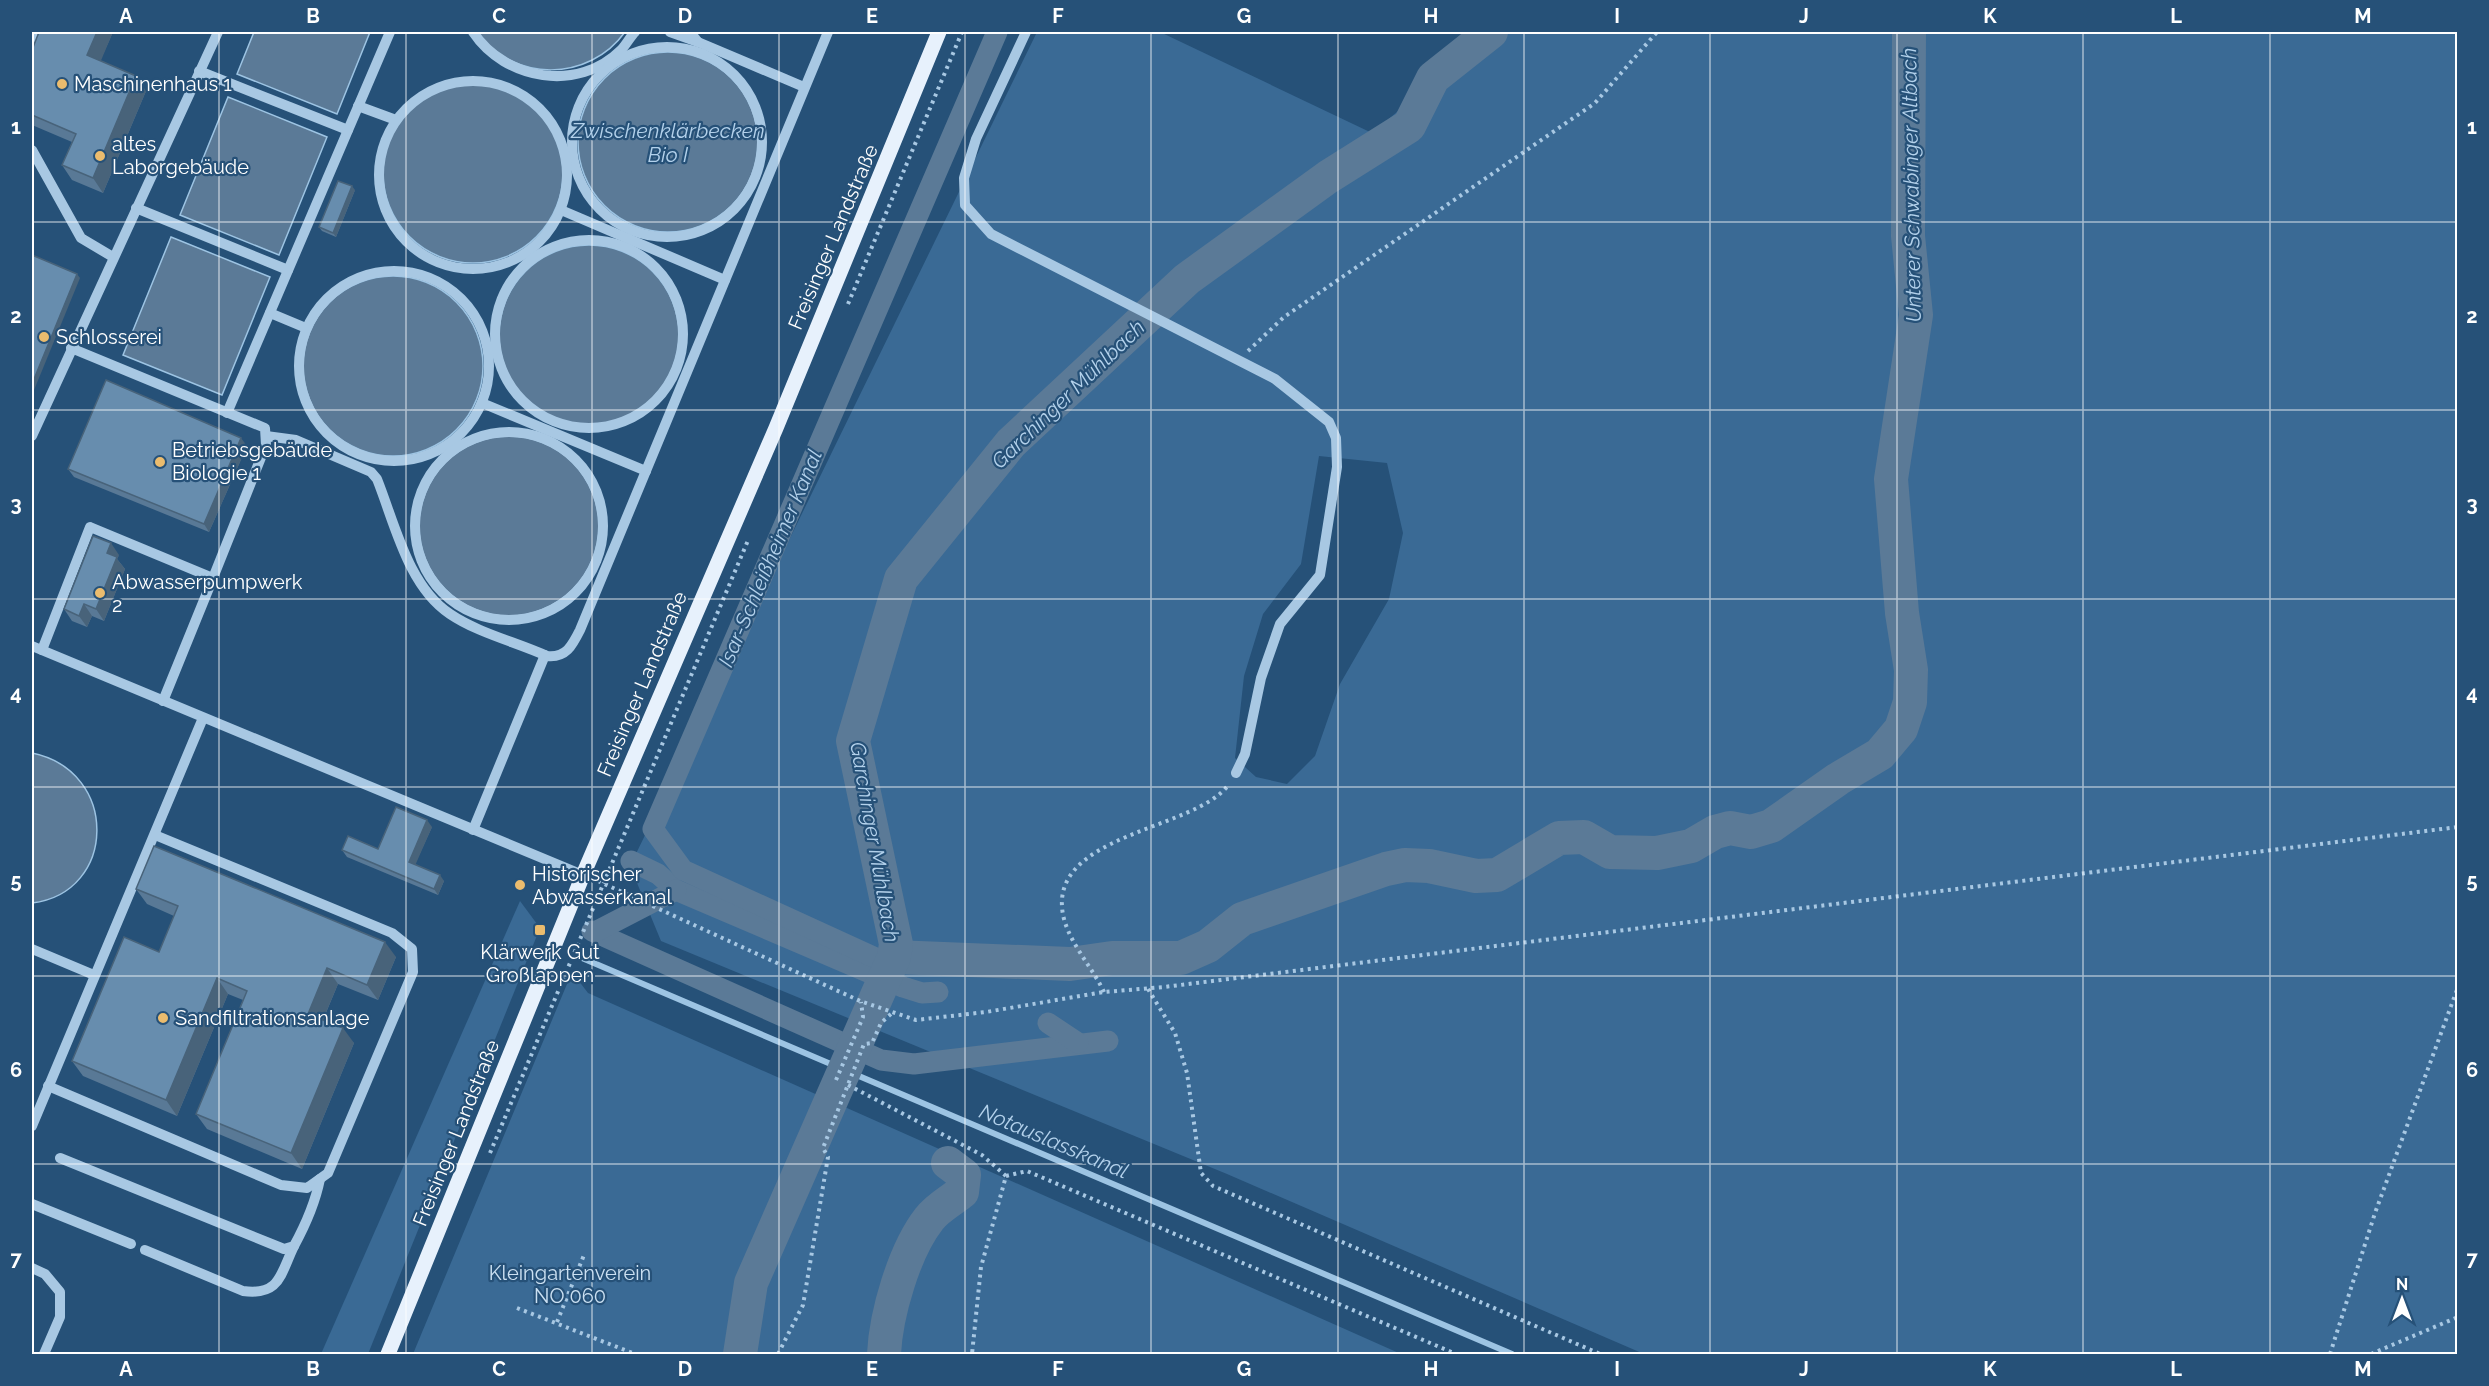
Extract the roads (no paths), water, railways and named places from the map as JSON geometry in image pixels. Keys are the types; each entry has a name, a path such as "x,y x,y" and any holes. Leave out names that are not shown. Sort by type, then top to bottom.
{"main road":[{"name":"Freisinger Landstraße","path":"388,1354 583,875 789,396 939,32"}],"lane":[{"path":"32,47 38,32"},
{"path":"33,430 218,32"},
{"path":"227,413 390,32"},
{"path":"473,32 483,47 511,66 535,76 566,76 598,67 639,50 672,47 704,48"},
{"path":"635,32 588,87 578,106 568,188 561,210 540,243 515,274 500,301 494,331 492,349 489,373 482,403 470,423 423,484 414,516 415,546 422,576 446,597 471,613 500,620 530,618 558,607 581,587 600,568 604,532 601,502 588,472 513,392 498,363 492,349 481,327 464,301 453,291 430,278 395,270 364,275 337,289 320,305 306,328 300,347 298,370 302,393 311,414 326,433 377,479 422,576 438,605 452,616 545,655 558,657 573,646 600,568 646,471 681,374 725,280 762,177 828,32"},
{"path":"670,32 704,48 804,87"},
{"path":"266,436 296,440 352,457 389,461 412,459 470,439 502,431 535,434 566,427 598,429 629,421 656,403 681,374 684,348 683,317 672,288 630,239 621,225 598,207 580,180 556,128 537,104 511,88 482,80 451,82 422,94 396,120 384,142 378,172 382,203 397,232 420,254 450,267 482,270 513,262 567,242 630,239 650,236 681,237 712,228 736,210 754,184 762,177 761,125 751,98 733,73 704,48 690,32"},
{"path":"1026,32 976,139 964,178 965,205 991,234 1275,379 1329,422 1336,438 1337,467 1320,575 1280,624 1261,678 1245,754 1236,773"},
{"path":"502,85 511,66"},
{"path":"199,71 348,130"},
{"path":"358,106 396,120"},
{"path":"32,150 81,238 113,257"},
{"path":"136,208 288,270"},
{"path":"561,210 725,280"},
{"path":"430,278 437,262"},
{"path":"270,313 306,328"},
{"path":"71,348 265,428 266,445 163,700"},
{"path":"482,403 646,471"},
{"path":"213,578 90,527 37,648 583,875"},
{"path":"473,830 545,655"},
{"path":"32,1126 203,718"},
{"path":"48,1086 280,1185 307,1188 328,1173 413,972 412,949 392,933 155,835"},
{"path":"32,949 94,975"},
{"path":"60,1158 271,1245 284,1249 294,1246"},
{"path":"145,1250 243,1291 261,1293 274,1287 314,1207 320,1179"},
{"path":"32,1204 131,1244"},
{"path":"32,1268 45,1274 60,1292 60,1317 44,1354"}],"water":[{"path":"254,32 370,32 337,114 237,74"},
{"name":"Zwischenklärbecken Bio I","path":"477,32 625,32 610,48 592,60 572,67 551,70 530,68 510,61 492,49"},
{"name":"Zwischenklärbecken Bio I","path":"668,52 686,53 703,59 732,78 751,107 757,124 757,160 751,177 732,206 703,225 686,231 668,232 650,231 633,225 604,206 585,177 579,160 578,142 579,124 585,107 604,78 633,59 650,53"},
{"name":"Zwischenklärbecken Bio I","path":"473,83 508,90 537,109 556,138 563,173 556,208 537,237 508,256 473,263 438,256 409,237 390,208 383,173 390,138 409,109 438,90"},
{"path":"228,97 327,137 279,255 180,215"},
{"path":"171,237 270,277 222,395 123,355"},
{"path":"589,245 624,252 653,271 672,300 679,335 672,370 653,399 624,418 589,425 554,418 525,399 506,370 499,335 506,300 525,271 554,252"},
{"path":"393,276 428,283 457,302 476,331 483,366 476,401 457,430 428,449 393,456 358,449 329,430 310,401 303,366 310,331 329,302 358,283"},
{"path":"509,436 544,443 573,462 592,491 599,526 592,561 573,590 544,609 509,616 474,609 445,590 426,561 419,526 426,491 445,462 474,443"},
{"path":"32,753 61,764 81,783 93,806 97,831 93,856 80,878 60,894 32,903"}],"waterway":[{"name":"Isar-Schleißheimer Kanal","path":"891,965 683,870 653,829 997,32"},
{"name":"Garchinger Mühlbach","path":"740,1354 751,1283 894,957 896,944 853,741 901,579 1011,443 1187,279 1328,177 1409,126 1433,78 1491,32"},
{"name":"Unterer Schwabinger Altbach","path":"894,957 1070,964 1112,958 1181,958 1208,946 1242,919 1386,869 1405,865 1429,866 1476,876 1497,875 1559,838 1584,837 1610,852 1657,853 1691,846 1715,832 1730,828 1751,832 1771,826 1838,779 1880,754 1901,729 1910,702 1911,670 1902,613 1891,479 1916,315 1908,236 1909,32"},
{"path":"631,861 658,874 676,890 903,987 922,993 938,992"},
{"path":"595,932 676,890"},
{"path":"592,931 881,1060 914,1064 1108,1041"},
{"name":"Notauslasskanal","path":"582,958 1512,1354"},
{"path":"879,993 891,993 903,987"},
{"path":"1048,1023 1078,1043"},
{"path":"862,1033 867,1042 867,1054"},
{"path":"884,1354 893,1302 904,1265 912,1248 932,1215 962,1192 964,1175 948,1163"}],"place":[{"name":"Maschinenhaus 1","path":"62,84"},
{"name":"altes Laborgebäude","path":"100,156"},
{"name":"Schlosserei","path":"44,337"},
{"name":"Betriebsgebäude Biologie 1","path":"160,462"},
{"name":"Abwasserpumpwerk 2","path":"100,593"},
{"name":"Historischer Abwasserkanal","path":"520,885"},
{"name":"Klärwerk Gut Großlappen","path":"540,930"},
{"name":"Sandfiltrationsanlage","path":"163,1018"}],"park label":[{"name":"Kleingartenverein NO 060","path":"570,1284"}]}
